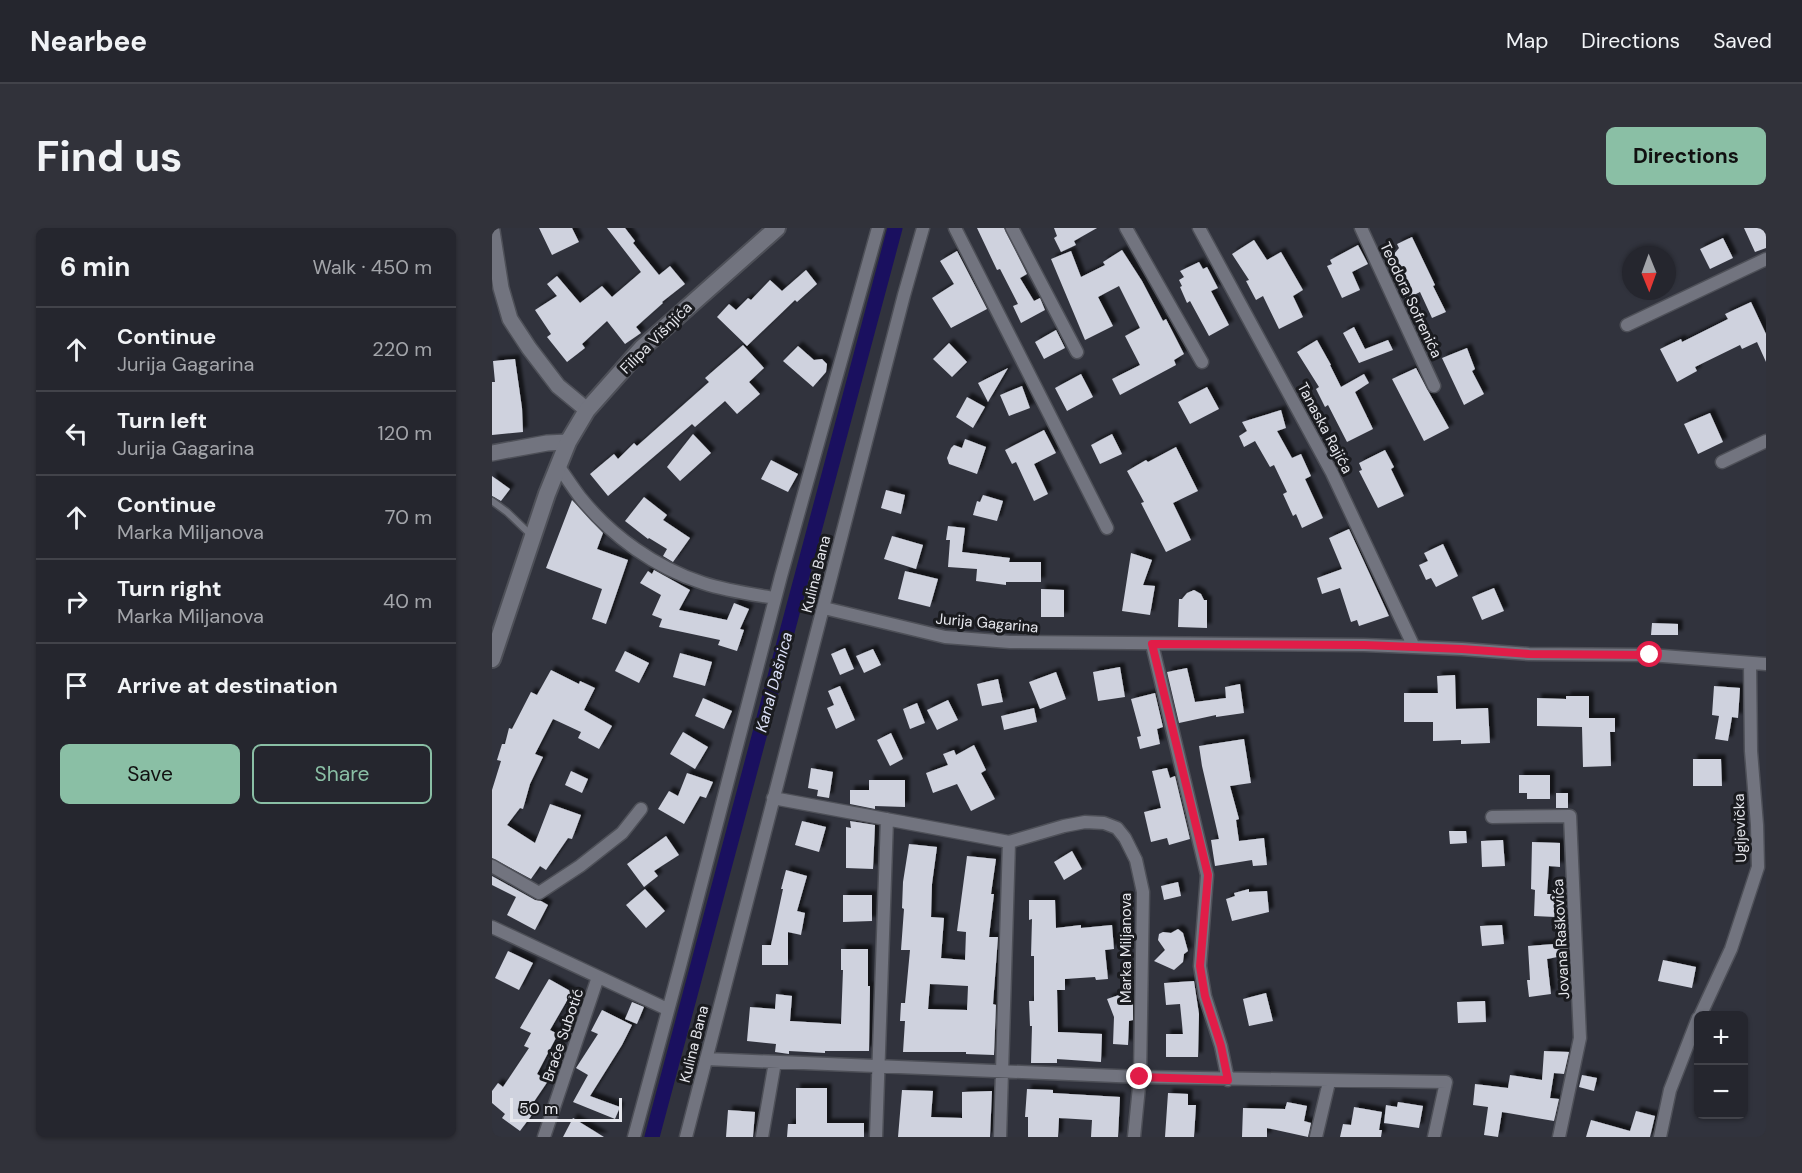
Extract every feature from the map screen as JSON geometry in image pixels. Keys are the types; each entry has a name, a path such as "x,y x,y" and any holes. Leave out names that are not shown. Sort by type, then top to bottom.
{"main road":[{"name":"Filipa Višnjića","path":"492,659 547,494 568,442 587,410 642,348 777,228"}],"street":[{"path":"634,1137 776,598 878,228"},
{"name":"Kulina Bana","path":"686,1137 923,228"},
{"path":"955,228 1107,528"},
{"path":"1012,228 1077,351"},
{"path":"1126,228 1202,362"},
{"name":"Tanaska Rajića","path":"1199,228 1332,473 1414,647"},
{"name":"Teodora Sofrenića","path":"1361,228 1434,386"},
{"path":"492,231 501,288 510,319 558,386 587,410"},
{"path":"1627,325 1766,259"},
{"path":"1722,462 1766,441"},
{"path":"492,453 547,442 568,442"},
{"path":"559,467 580,498 606,525 635,549 702,583 738,593 776,598"},
{"name":"Jurija Gagarina","path":"824,608 945,637 1010,642 1414,647 1529,654 1650,655 1766,664"},
{"path":"1152,644 1208,875 1200,966 1205,996 1221,1046 1228,1080"},
{"name":"Ugljevička","path":"1702,1011 1731,949 1758,867 1751,751 1750,664"},
{"name":"Marka Miljanova","path":"773,798 1008,842 1085,822 1104,823 1117,828 1136,860 1143,892 1140,1077 1134,1137"},
{"path":"492,866 539,893 580,866 622,833 641,809"},
{"name":"Jovana Raškovića","path":"1492,817 1570,816 1580,1038 1559,1137"},
{"path":"876,1137 887,819"},
{"path":"1000,1137 1008,842"},
{"name":"Braće Subotić","path":"492,927 667,1009"},
{"name":"Braće Subotić","path":"544,1137 598,977"},
{"name":"Ugljevička","path":"1660,1137 1670,1090 1694,1030"},
{"path":"706,1059 1228,1080 1446,1082 1434,1137"},
{"path":"762,1137 775,1062"},
{"path":"1317,1137 1329,1082"}],"lane":[{"path":"492,501 533,537"}],"building":[{"path":"539,228 572,228 579,242 552,255"},
{"path":"607,228 625,228 635,241 633,243 659,275 670,266 685,284 636,327 641,333 625,344 607,321 582,344 585,348 567,362 547,337 551,334 535,310 557,296 547,284 557,276 580,303 602,286 612,297 641,272"},
{"path":"977,228 1004,228 1027,274 1020,278 1034,301 1040,298 1045,310 1021,323 1013,306 1018,304 1000,269 997,270"},
{"path":"1054,228 1097,228 1074,241 1076,245 1061,252 1054,238 1057,236"},
{"path":"1744,228 1766,228 1766,248 1755,252"},
{"path":"1412,237 1446,312 1432,318 1420,292 1406,299 1387,261 1394,257 1399,248 1397,244"},
{"path":"1723,238 1733,258 1710,269 1700,249"},
{"path":"1254,240 1267,260 1281,252 1303,290 1293,296 1303,317 1279,329 1263,296 1256,300 1246,281 1249,280 1232,254"},
{"path":"1358,245 1368,264 1352,272 1360,290 1342,298 1327,266 1332,264 1330,260"},
{"path":"1122,250 1142,281 1163,321 1166,319 1184,354 1174,360 1176,365 1120,395 1112,379 1140,365 1125,336 1140,328 1119,286 1098,297 1113,326 1085,340 1051,259 1071,251 1081,277 1105,265 1103,262"},
{"path":"957,251 987,309 951,328 932,298 954,284 940,261"},
{"path":"1199,262 1203,269 1207,267 1218,288 1211,291 1229,325 1209,336 1190,301 1187,303 1179,280 1184,277 1180,271"},
{"path":"806,270 817,284 797,302 795,300 747,346 717,317 729,304 736,310 748,298 751,300 770,280 782,291"},
{"path":"1751,302 1766,334 1766,362 1757,342 1742,349 1740,345 1695,367 1697,371 1677,382 1660,349 1681,339 1682,342 1728,319 1725,314"},
{"path":"1354,327 1365,349 1388,340 1393,350 1359,363 1343,333"},
{"path":"1056,330 1065,348 1044,359 1035,342"},
{"path":"1317,340 1341,387 1364,374 1369,383 1355,392 1373,429 1347,442 1328,405 1325,407 1316,389 1319,387 1297,352"},
{"path":"949,343 967,362 952,377 933,359"},
{"path":"743,345 764,368 749,382 760,394 737,414 725,401 695,427 692,424 608,496 590,474 614,454 618,459 634,443 637,446 709,382 705,378"},
{"path":"798,346 814,360 822,359 827,364 826,372 813,387 783,361"},
{"path":"1467,348 1475,369 1472,371 1484,394 1464,405 1442,358"},
{"path":"515,359 523,432 492,435 492,382 495,382 493,361"},
{"path":"1008,368 988,402 978,383"},
{"path":"1416,368 1449,428 1424,441 1392,379"},
{"path":"1081,374 1093,397 1067,411 1055,388"},
{"path":"1022,386 1030,408 1009,416 1000,395"},
{"path":"1207,387 1219,409 1190,424 1178,402"},
{"path":"967,397 985,407 973,428 956,417"},
{"path":"1281,410 1286,428 1277,431 1292,458 1301,454 1311,476 1305,479 1323,518 1302,528 1296,514 1293,516 1283,494 1287,492 1274,465 1270,467 1255,441 1244,447 1239,436 1247,431 1242,422"},
{"path":"1710,413 1723,442 1698,454 1684,424"},
{"path":"1044,430 1056,453 1034,464 1048,494 1034,501 1016,462 1012,464 1005,450"},
{"path":"693,434 711,453 680,481 667,467"},
{"path":"1112,434 1122,454 1100,464 1091,445"},
{"path":"965,439 986,447 977,474 949,464 947,458 951,448 954,445 962,448"},
{"path":"1176,447 1198,491 1173,503 1191,540 1166,552 1141,503 1144,502 1127,471"},
{"path":"1385,450 1394,467 1391,469 1404,496 1378,508 1359,471 1362,470 1359,463"},
{"path":"771,460 798,474 788,492 761,479"},
{"path":"492,476 510,489 501,501 492,496"},
{"path":"886,490 905,495 901,514 881,508"},
{"path":"983,495 1003,501 997,521 973,515 977,501 980,502"},
{"path":"644,497 667,515 663,520 690,538 673,562 663,556 667,549 648,539 625,521"},
{"path":"572,500 603,533 597,549 628,560 606,624 592,619 602,589 546,568"},
{"path":"948,526 965,528 962,552 1010,558 1009,562 1041,562 1041,582 1006,582 1006,585 976,581 977,569 948,567 950,540 946,540"},
{"path":"1349,529 1389,616 1359,626 1357,620 1351,622 1340,588 1322,594 1317,578 1342,569 1329,538"},
{"path":"892,536 923,545 916,569 884,559"},
{"path":"1443,544 1458,576 1436,587 1431,578 1426,580 1419,565 1428,561 1424,553"},
{"path":"1131,553 1152,560 1143,585 1155,586 1150,615 1122,611"},
{"path":"654,570 690,590 679,610 727,620 734,603 749,609 740,629 744,630 737,651 718,645 720,640 659,627 662,619 652,615 661,595 640,583 648,571 652,574"},
{"path":"905,571 938,579 930,607 898,599"},
{"path":"1494,588 1504,611 1482,620 1472,597"},
{"path":"1041,589 1064,590 1064,617 1041,617"},
{"path":"1194,590 1201,594 1204,600 1207,600 1207,628 1178,627 1179,599"},
{"path":"1652,623 1678,624 1678,635 1651,635"},
{"path":"845,648 854,669 840,675 831,654"},
{"path":"873,649 881,665 864,673 856,656"},
{"path":"625,651 649,663 639,683 615,671"},
{"path":"680,653 712,662 705,686 673,677"},
{"path":"1120,667 1125,697 1098,701 1093,672"},
{"path":"1187,668 1195,702 1226,698 1225,687 1240,684 1244,713 1216,717 1216,715 1179,723 1167,672"},
{"path":"551,670 579,684 580,681 595,688 584,710 612,726 599,749 578,738 581,732 553,719 535,754 543,757 530,784 523,809 520,808 507,825 535,843 550,804 581,815 572,839 568,838 546,870 540,866 531,879 492,858 492,790 501,761 497,760 502,744 505,744 509,728 512,729 531,692 537,695"},
{"path":"1056,672 1066,699 1040,709 1029,682"},
{"path":"1455,675 1456,709 1488,708 1490,743 1461,744 1461,740 1433,741 1433,722 1404,722 1404,693 1438,693 1437,676"},
{"path":"998,679 1003,702 982,706 977,684"},
{"path":"840,686 855,720 836,729 827,708 834,705 828,691"},
{"path":"1714,686 1740,688 1738,718 1732,717 1728,741 1715,739 1719,716 1712,715"},
{"path":"1155,693 1163,727 1157,729 1160,744 1140,749 1137,737 1141,736 1131,699"},
{"path":"1566,696 1589,696 1589,718 1615,718 1615,732 1610,732 1611,766 1583,767 1582,727 1537,726 1537,698 1566,699"},
{"path":"703,698 732,711 724,729 695,716"},
{"path":"948,700 958,720 937,730 927,710"},
{"path":"917,703 925,723 910,729 903,709"},
{"path":"1034,708 1037,722 1004,730 1001,716"},
{"path":"683,732 708,747 695,769 670,754"},
{"path":"891,733 903,759 890,766 877,740"},
{"path":"1244,739 1251,783 1230,786 1239,819 1236,820 1239,841 1264,838 1267,865 1253,866 1252,860 1215,866 1211,840 1219,839 1199,746"},
{"path":"974,745 986,770 981,773 995,799 971,811 957,784 933,793 926,773 948,765 943,754 954,750 956,755"},
{"path":"1693,759 1721,759 1722,786 1693,786"},
{"path":"811,768 833,772 829,798 817,796 818,790 808,788"},
{"path":"1167,768 1170,778 1175,776 1190,839 1169,845 1167,838 1151,842 1144,812 1161,808 1152,771"},
{"path":"571,771 588,779 582,793 565,785"},
{"path":"687,773 713,782 706,798 700,796 684,824 658,809 669,791 678,796"},
{"path":"1519,775 1550,775 1550,799 1527,799 1527,793 1519,793"},
{"path":"869,780 905,780 905,807 875,806 875,809 850,804 850,790 869,790"},
{"path":"1556,793 1568,793 1568,808 1556,808"},
{"path":"802,821 826,827 819,852 795,845"},
{"path":"850,821 875,825 873,869 846,868 846,827 851,828"},
{"path":"1449,831 1466,831 1467,843 1450,844"},
{"path":"666,836 679,855 654,871 658,876 644,887 627,864"},
{"path":"1503,840 1505,866 1482,867 1481,841"},
{"path":"1532,842 1560,843 1560,867 1549,866 1547,894 1555,894 1555,917 1534,916 1535,890 1531,889"},
{"path":"909,844 937,847 932,884 931,917 944,918 941,958 965,960 966,932 957,931 967,856 996,859 991,894 994,894 989,937 998,937 993,1004 996,1005 994,1055 966,1054 966,1052 903,1052 905,1021 900,1021 901,1003 905,1003 910,950 901,950 903,882","holes":["930,984 968,986 967,1010 928,1009"]},
{"path":"1072,851 1082,869 1064,880 1054,862"},
{"path":"786,870 807,876 797,911 805,913 801,935 788,932 788,965 762,965 762,945 771,945"},
{"path":"492,876 548,905 535,930 507,915 516,897 492,885"},
{"path":"1178,882 1181,896 1164,900 1161,886"},
{"path":"645,889 665,911 646,928 626,905"},
{"path":"1249,889 1249,892 1267,891 1269,912 1232,921 1226,899 1235,896 1234,893"},
{"path":"843,895 872,895 872,921 843,922"},
{"path":"1029,900 1055,900 1056,928 1112,925 1114,949 1105,950 1108,979 1096,980 1095,977 1065,979 1065,990 1057,990 1058,1032 1102,1034 1101,1062 1057,1059 1057,1063 1031,1063 1032,1026 1030,1026 1029,1001 1034,1001 1034,956 1031,956 1032,919 1029,920"},
{"path":"1502,925 1504,944 1482,946 1480,926"},
{"path":"1178,929 1183,933 1188,951 1184,954 1183,962 1174,970 1154,961 1165,950 1158,940 1159,934 1171,933"},
{"path":"1567,941 1568,955 1547,959 1551,994 1529,997 1528,946"},
{"path":"841,949 868,949 869,1051 825,1051 825,1053 789,1051 789,1054 775,1052 776,1044 747,1041 750,1007 775,1009 776,994 792,996 790,1021 841,1024 843,970 841,970"},
{"path":"508,951 533,963 519,990 495,978"},
{"path":"1663,960 1696,967 1692,988 1658,981"},
{"path":"549,979 572,992 550,1030 558,1034 537,1074 548,1081 529,1109 534,1112 520,1131 502,1118 505,1114 492,1103 492,1091 498,1083 503,1087 529,1048 524,1046 531,1033 520,1028"},
{"path":"1194,981 1199,1014 1198,1057 1166,1057 1166,1034 1183,1034 1180,1004 1166,1005 1164,983"},
{"path":"1128,992 1133,1004 1133,1020 1129,1021 1128,1045 1113,1044 1114,1017 1107,999"},
{"path":"1266,993 1273,1021 1249,1026 1243,999"},
{"path":"1485,1001 1486,1022 1458,1023 1457,1002"},
{"path":"632,1002 644,1007 637,1024 625,1019"},
{"path":"602,1010 632,1025 590,1096 620,1107 615,1119 573,1102 588,1075 576,1068 598,1034 591,1031"},
{"path":"1544,1051 1569,1052 1564,1074 1554,1073 1550,1098 1559,1099 1554,1121 1502,1112 1498,1137 1484,1135 1488,1107 1473,1105 1475,1084 1508,1088 1510,1075 1542,1080"},
{"path":"1582,1075 1597,1078 1594,1091 1579,1087"},
{"path":"796,1088 827,1088 827,1123 864,1123 864,1137 787,1137 788,1124 796,1124"},
{"path":"1027,1089 1120,1097 1118,1137 1091,1137 1092,1120 1059,1118 1058,1137 1028,1137 1028,1117 1025,1117"},
{"path":"902,1090 933,1091 931,1117 962,1118 962,1092 992,1091 990,1137 898,1137"},
{"path":"1168,1093 1188,1094 1188,1105 1196,1105 1194,1137 1165,1137"},
{"path":"1287,1102 1307,1106 1304,1121 1311,1123 1308,1137 1267,1128 1267,1137 1242,1137 1243,1108 1285,1109"},
{"path":"1398,1102 1423,1106 1419,1128 1384,1123 1386,1105 1397,1107"},
{"path":"1354,1107 1382,1112 1379,1130 1382,1130 1381,1137 1340,1137 1343,1124 1351,1125"},
{"path":"728,1110 755,1112 753,1137 726,1137"},
{"path":"1636,1111 1655,1116 1650,1137 1586,1137 1591,1120 1630,1131"},
{"path":"573,1118 604,1137 563,1137"}],"waterway":[{"name":"Kanal Dašnica","path":"652,1137 895,228"}],"route":[{"path":"1140,1077 1228,1080 1221,1046 1205,996 1200,966 1208,875 1152,644 1364,645 1529,654 1650,655"}]}
